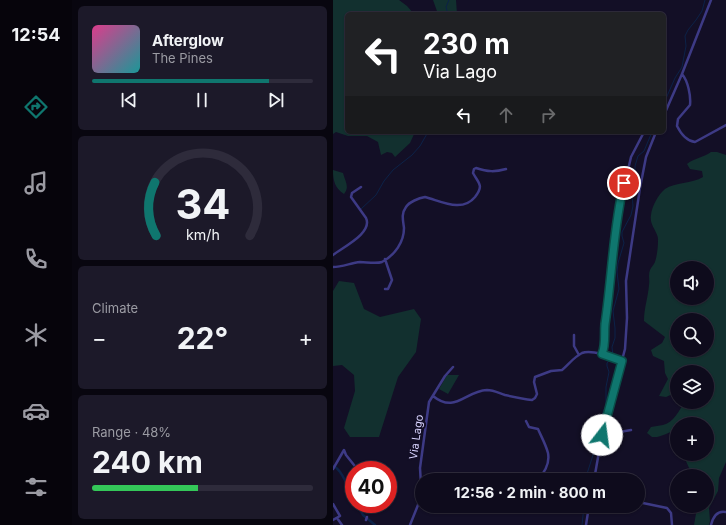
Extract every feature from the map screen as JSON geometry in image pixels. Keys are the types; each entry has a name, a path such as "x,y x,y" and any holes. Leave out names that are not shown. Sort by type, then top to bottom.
{"street":[{"path":"666,110 711,0"},
{"path":"682,74 686,80 691,103 678,119 677,126 687,140 695,142 726,125"},
{"path":"603,355 604,333 619,205 631,157 643,134"},
{"path":"595,473 602,435 625,349 627,280 640,188 646,157 655,134"},
{"path":"333,267 358,262 379,262 385,259 397,250 400,245 403,237 402,216 409,204 425,196 459,206 467,204 472,200 480,189 481,185 473,173 474,169 476,168 493,172 506,168"},
{"path":"333,255 366,230 368,225 366,218 351,196 361,187"},
{"path":"385,259 393,280 388,289 385,289"},
{"path":"574,335 574,346 579,355"},
{"path":"433,396 442,402 454,403 468,396 487,390 532,400 537,394 534,382 535,377 551,371 562,370 579,355 588,352 621,360"},
{"name":"Via Lago","path":"420,473 429,402 445,376 453,367"},
{"path":"527,421 529,427 539,429 548,452 548,461 544,473"},
{"path":"602,435 631,430"},
{"path":"334,468 344,450 351,461"},
{"path":"645,503 667,508 671,513 672,525"},
{"path":"333,504 340,516 333,520"},
{"name":"Via Lago","path":"410,525 415,512"},
{"path":"711,525 712,518 715,515 719,512 726,512"},
{"path":"587,525 588,513"},
{"path":"337,518 342,525"}],"green space":[{"path":"333,0 399,0 412,12 345,12 345,134 414,134 410,143 395,157 392,153 387,152 381,155 378,142 367,136 348,136 336,132 333,134"},
{"path":"433,0 456,0 457,12 437,12"},
{"path":"711,152 726,155 726,462 719,478 718,491 714,499 714,469 690,469 686,461 714,461 714,417 675,417 680,409 714,409 714,365 670,365 670,395 666,397 659,396 668,379 665,373 664,361 653,356 651,350 662,343 665,337 644,321 649,272 655,262 658,249 658,238 651,222 654,204 665,189 703,177 702,171 690,169 687,164"},
{"path":"333,170 343,173 347,186 344,194 335,184"},
{"path":"339,281 354,283 364,309 380,317 414,309 421,319 416,352 398,377 379,437 350,437 344,428 355,391 354,375 342,365 333,366 333,291"},
{"path":"447,375 459,375 448,394 439,389"},
{"path":"670,422 670,433 658,437 652,437 647,433 651,427"},
{"path":"696,513 709,513 709,525 694,525"}],"waterway":[{"path":"447,12 446,7 449,0"},
{"path":"666,98 675,78 682,67 686,46 685,36 702,11 705,0"},
{"path":"361,209 376,195 384,181 393,170 412,155 420,146 427,134"},
{"path":"587,473 594,452 594,434 606,405 606,387 609,372 607,363 613,356 612,347 615,338 613,311 619,289 617,272 624,243 622,232 631,215 633,206 632,194 635,187 635,166 638,156 644,151 651,134"},
{"path":"333,466 339,471 345,481"},
{"path":"362,513 375,525"},
{"path":"582,525 583,513"}],"route":[{"path":"602,435 622,361 602,354 604,347 604,333 612,258 619,205 624,183"}]}
